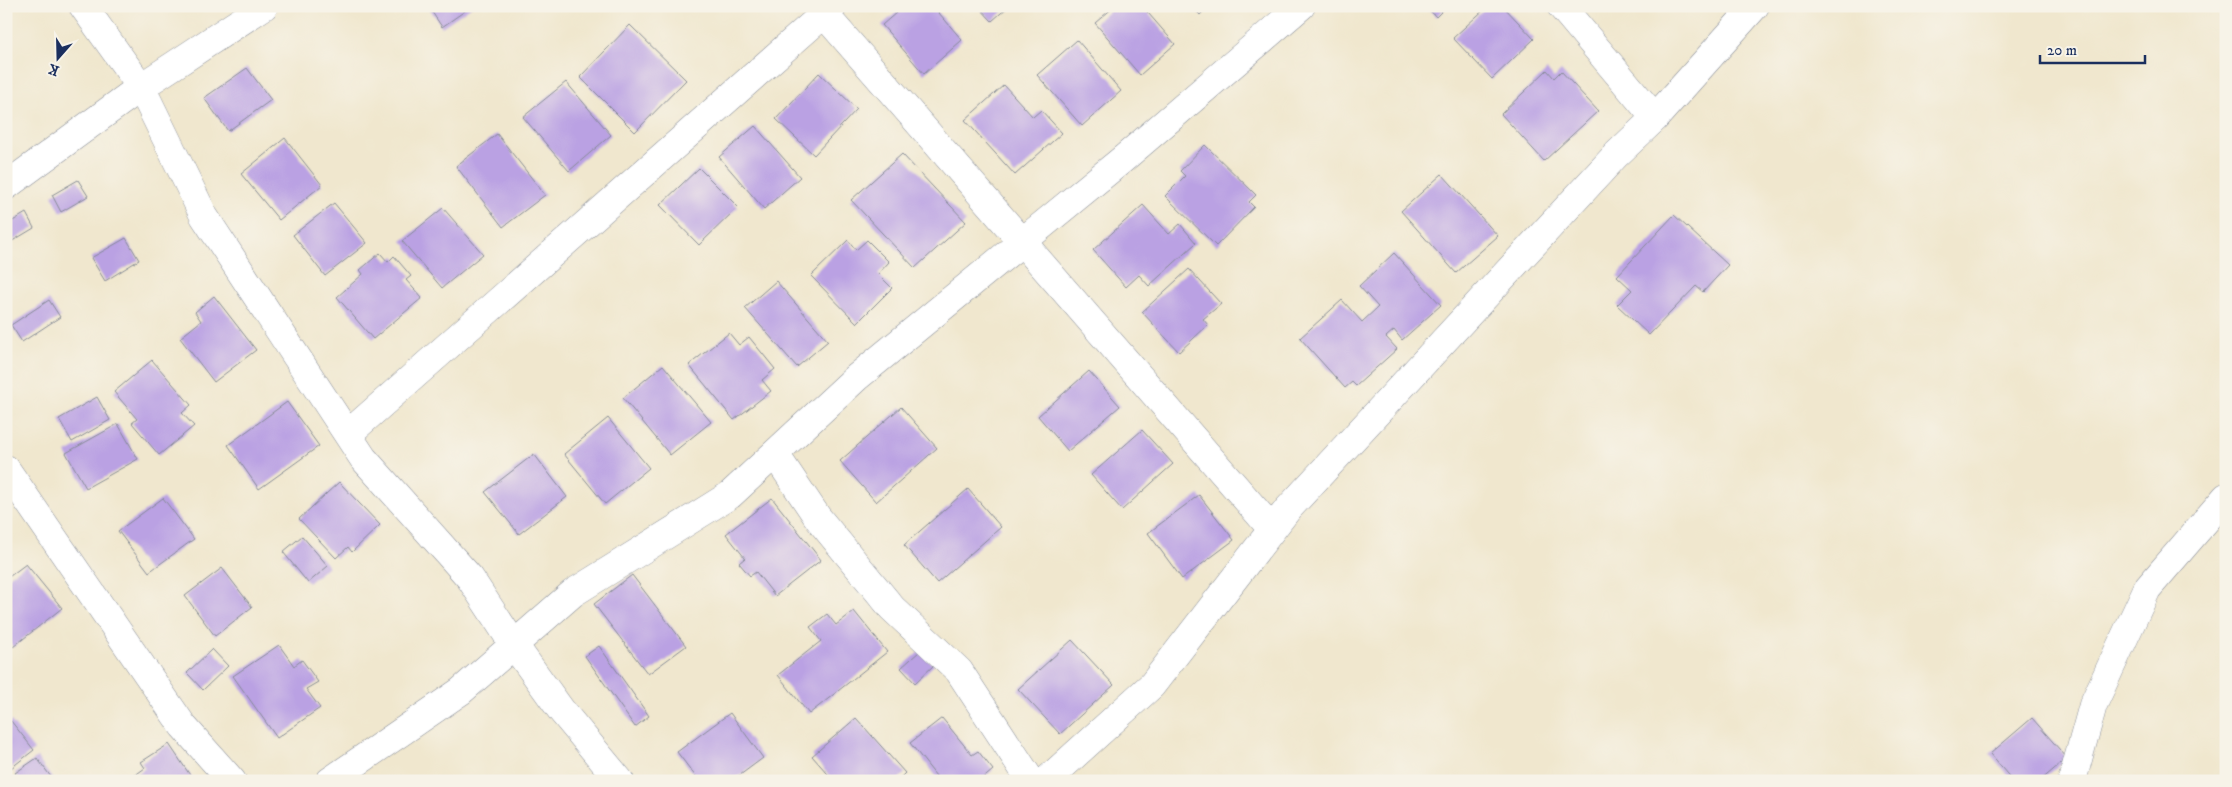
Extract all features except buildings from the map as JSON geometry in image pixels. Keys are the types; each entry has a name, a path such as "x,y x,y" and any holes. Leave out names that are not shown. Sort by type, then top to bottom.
{"street":[{"path":"84,6 142,87 204,216 363,458 470,578 514,645 562,710 620,781"},
{"path":"6,186 142,87 264,6"},
{"path":"1561,6 1655,118"},
{"path":"1046,781 1152,685 1288,508 1616,156 1655,118 1755,6"},
{"path":"344,777 461,691 573,593 730,495 856,378 1123,159 1297,7"},
{"path":"348,434 825,9 1022,242 1272,529"},
{"path":"775,454 818,518 892,608 959,671 1031,781"},
{"path":"6,469 183,726 232,781"},
{"path":"2072,781 2093,705 2147,589 2226,497"}]}
